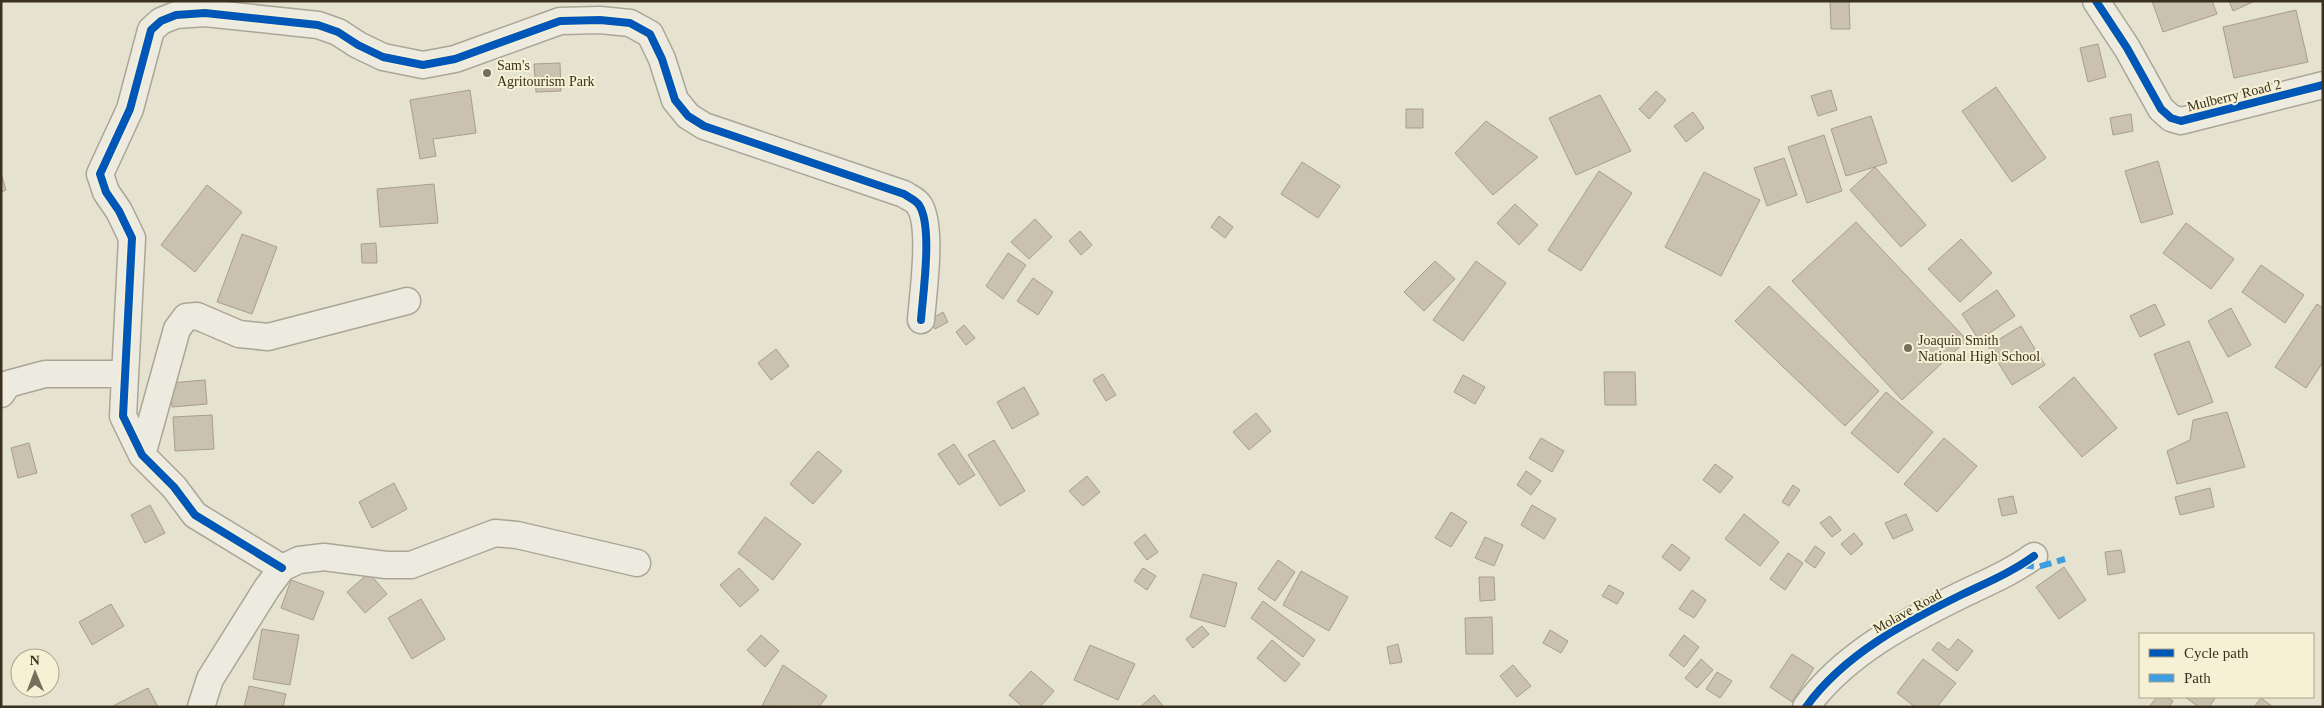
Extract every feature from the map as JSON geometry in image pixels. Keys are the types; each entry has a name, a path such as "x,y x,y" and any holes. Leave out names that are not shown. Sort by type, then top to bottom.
{"street":[{"name":"Mulberry Road 2","path":"2096,1 2127,48 2161,109 2171,118 2180,121 2323,85"},
{"path":"282,568 195,515 174,487 142,456 123,416 132,238 120,211 106,192 100,174 130,108 151,30 161,21 176,15 205,13 318,25 338,32 358,45 383,57 423,65 455,60 560,21 600,20 630,23 650,34 662,59 675,100 688,116 704,126 904,194 919,204 926,222 921,320"},
{"path":"142,456 177,329 186,317 197,316 239,334 268,337 407,301"},
{"path":"1,394 8,384 45,374 125,374"},
{"path":"201,707 210,679 282,568 299,560 324,557 377,564 411,565 495,533 517,535 637,563"},
{"name":"Molave Road","path":"1806,707 1813,697 1862,650 1963,594 1999,579 2034,556"}],"building":[{"path":"1830,1 1849,1 1850,29 1831,29"},
{"path":"2152,1 2212,1 2217,14 2163,32"},
{"path":"2229,1 2255,1 2233,11"},
{"path":"2296,10 2308,62 2234,78 2223,27"},
{"path":"2098,44 2106,77 2088,82 2080,48"},
{"path":"560,63 561,91 536,92 534,64"},
{"path":"1996,87 2046,158 2012,182 1962,111"},
{"path":"470,90 476,133 433,139 436,156 420,159 410,100"},
{"path":"1831,90 1837,110 1818,116 1811,96"},
{"path":"1656,91 1666,100 1649,119 1639,109"},
{"path":"1600,95 1631,151 1576,175 1549,118"},
{"path":"1406,109 1423,109 1423,128 1406,128"},
{"path":"1693,112 1704,128 1686,142 1674,126"},
{"path":"2131,114 2133,131 2113,135 2110,118"},
{"path":"1871,116 1887,163 1846,176 1831,129"},
{"path":"1486,121 1538,157 1493,195 1455,153"},
{"path":"1824,135 1842,191 1807,203 1788,147"},
{"path":"1784,158 1797,195 1767,206 1754,168"},
{"path":"2158,161 2173,214 2141,223 2125,171"},
{"path":"1302,162 1340,186 1318,218 1281,194"},
{"path":"1875,167 1926,225 1901,247 1850,190"},
{"path":"1599,171 1632,193 1581,271 1548,250"},
{"path":"1704,172 1760,200 1721,276 1665,247"},
{"path":"1,173 6,190 1,192"},
{"path":"434,184 438,223 380,227 377,189"},
{"path":"207,185 242,212 195,272 161,245"},
{"path":"1515,204 1538,225 1519,245 1497,223"},
{"path":"1219,216 1233,227 1225,238 1211,227"},
{"path":"1035,219 1052,237 1029,259 1011,242"},
{"path":"1856,222 1967,340 1902,400 1792,281"},
{"path":"2186,223 2234,259 2211,289 2163,253"},
{"path":"1080,231 1092,245 1081,255 1069,241"},
{"path":"242,234 277,247 252,314 217,302"},
{"path":"1961,239 1992,273 1960,302 1928,269"},
{"path":"376,243 377,263 362,263 361,244"},
{"path":"1008,253 1026,265 1003,299 986,286"},
{"path":"1435,261 1455,279 1424,311 1404,292"},
{"path":"1476,261 1506,283 1463,341 1433,320"},
{"path":"2261,265 2304,295 2285,323 2242,292"},
{"path":"1033,278 1053,292 1038,315 1017,301"},
{"path":"1769,286 1879,391 1845,426 1735,321"},
{"path":"1997,290 2015,316 1979,340 1962,314"},
{"path":"2155,304 2165,325 2140,337 2130,316"},
{"path":"2317,304 2323,308 2323,362 2306,388 2275,367"},
{"path":"2231,308 2251,345 2228,357 2208,321"},
{"path":"943,312 948,322 935,329 929,320"},
{"path":"964,325 975,338 966,345 956,332"},
{"path":"2021,326 2045,365 2012,385 1988,346"},
{"path":"2189,341 2213,402 2178,415 2154,354"},
{"path":"776,349 789,366 771,380 758,363"},
{"path":"1604,372 1635,372 1636,405 1605,405"},
{"path":"1103,374 1116,395 1106,401 1093,380"},
{"path":"1463,375 1485,387 1475,404 1454,392"},
{"path":"2074,377 2117,428 2082,457 2039,407"},
{"path":"205,380 207,404 172,407 170,383"},
{"path":"1024,387 1039,414 1012,429 997,402"},
{"path":"1886,392 1933,432 1898,473 1851,433"},
{"path":"2227,412 2245,467 2177,484 2167,451 2190,440 2193,420"},
{"path":"1256,413 1271,431 1249,450 1233,432"},
{"path":"212,415 214,449 175,451 173,417"},
{"path":"1541,438 1564,451 1552,472 1529,458"},
{"path":"1944,438 1977,466 1937,512 1904,484"},
{"path":"994,440 1025,491 1000,506 968,455"},
{"path":"29,443 37,473 18,478 11,448"},
{"path":"954,444 975,475 959,485 938,454"},
{"path":"818,451 842,471 813,504 790,484"},
{"path":"1715,464 1733,477 1720,493 1703,480"},
{"path":"1526,471 1541,481 1531,495 1517,485"},
{"path":"1087,476 1100,492 1083,506 1069,491"},
{"path":"394,483 407,509 372,528 359,502"},
{"path":"1793,485 1800,490 1789,506 1782,502"},
{"path":"2210,488 2214,507 2180,515 2175,497"},
{"path":"2013,496 2017,513 2002,516 1998,499"},
{"path":"150,505 165,533 145,543 131,515"},
{"path":"1532,505 1556,519 1544,539 1521,525"},
{"path":"1451,512 1467,522 1451,547 1435,538"},
{"path":"1744,514 1779,542 1760,566 1725,539"},
{"path":"1906,514 1913,530 1893,539 1885,523"},
{"path":"1830,516 1841,530 1832,537 1820,523"},
{"path":"765,517 801,544 773,580 738,553"},
{"path":"1854,533 1863,544 1851,555 1841,544"},
{"path":"1145,534 1158,552 1147,560 1134,543"},
{"path":"1485,537 1503,545 1494,566 1475,558"},
{"path":"1672,544 1690,558 1680,571 1662,557"},
{"path":"1815,546 1825,553 1815,568 1805,561"},
{"path":"2121,550 2125,572 2108,575 2105,552"},
{"path":"1788,553 1803,563 1785,590 1770,579"},
{"path":"1278,560 1295,572 1275,601 1258,589"},
{"path":"2064,567 2086,600 2059,619 2036,587"},
{"path":"739,568 759,590 740,607 720,585"},
{"path":"1143,568 1156,576 1147,590 1134,581"},
{"path":"1301,571 1348,597 1329,631 1283,605"},
{"path":"369,573 387,594 365,613 347,592"},
{"path":"1203,574 1237,583 1225,627 1190,617"},
{"path":"1479,577 1494,577 1495,600 1480,601"},
{"path":"291,580 324,592 313,620 281,608"},
{"path":"1609,585 1624,593 1617,604 1602,596"},
{"path":"1692,590 1706,600 1694,618 1679,609"},
{"path":"421,599 445,639 412,659 388,618"},
{"path":"1263,601 1315,640 1303,657 1251,618"},
{"path":"111,604 124,626 92,645 79,622"},
{"path":"1492,617 1493,654 1466,654 1465,618"},
{"path":"1202,626 1209,634 1193,648 1186,639"},
{"path":"262,629 299,635 290,685 253,679"},
{"path":"1550,630 1568,641 1561,653 1543,643"},
{"path":"761,635 779,651 765,667 747,650"},
{"path":"1684,635 1699,647 1684,667 1669,655"},
{"path":"1958,639 1973,651 1957,671 1932,650 1938,642 1949,650"},
{"path":"1272,640 1300,664 1285,682 1257,658"},
{"path":"1398,644 1402,662 1390,664 1387,647"},
{"path":"1090,645 1135,664 1118,700 1074,680"},
{"path":"1792,654 1814,668 1792,702 1770,687"},
{"path":"1701,659 1713,670 1697,688 1685,678"},
{"path":"1923,659 1956,683 1937,707 1915,707 1897,693"},
{"path":"783,665 827,696 819,707 762,706"},
{"path":"1513,665 1531,686 1517,697 1500,676"},
{"path":"1031,671 1054,691 1040,707 1023,707 1009,695"},
{"path":"1717,672 1732,681 1720,698 1706,689"},
{"path":"249,686 286,694 283,707 244,707"},
{"path":"148,688 158,707 113,706"},
{"path":"1154,695 1164,707 1140,707"},
{"path":"2156,698 2168,698 2173,701 2169,707 2149,707"},
{"path":"2186,698 2215,698 2209,707 2199,707"},
{"path":"2261,698 2273,707 2254,707"}],"marked path":[{"path":"2022,565 2038,567 2065,559"}],"cycle path":[{"path":"2096,1 2127,48 2161,109 2171,118 2181,121 2323,85"},
{"path":"282,568 195,515 174,487 142,455 123,416 132,238 119,211 106,192 100,174 130,109 151,30 161,21 176,15 205,13 318,25 338,32 358,45 383,57 423,65 455,59 560,21 600,20 630,23 650,34 662,59 675,100 688,116 704,126 904,194 918,203 926,228 925,277 921,320"},
{"path":"1806,707 1821,688 1839,671 1877,641 1920,616 2008,572 2034,556"}],"place":[{"name":"Sam's Agritourism Park","path":"487,73"},
{"name":"Joaquin Smith National High School","path":"1908,348"}]}
